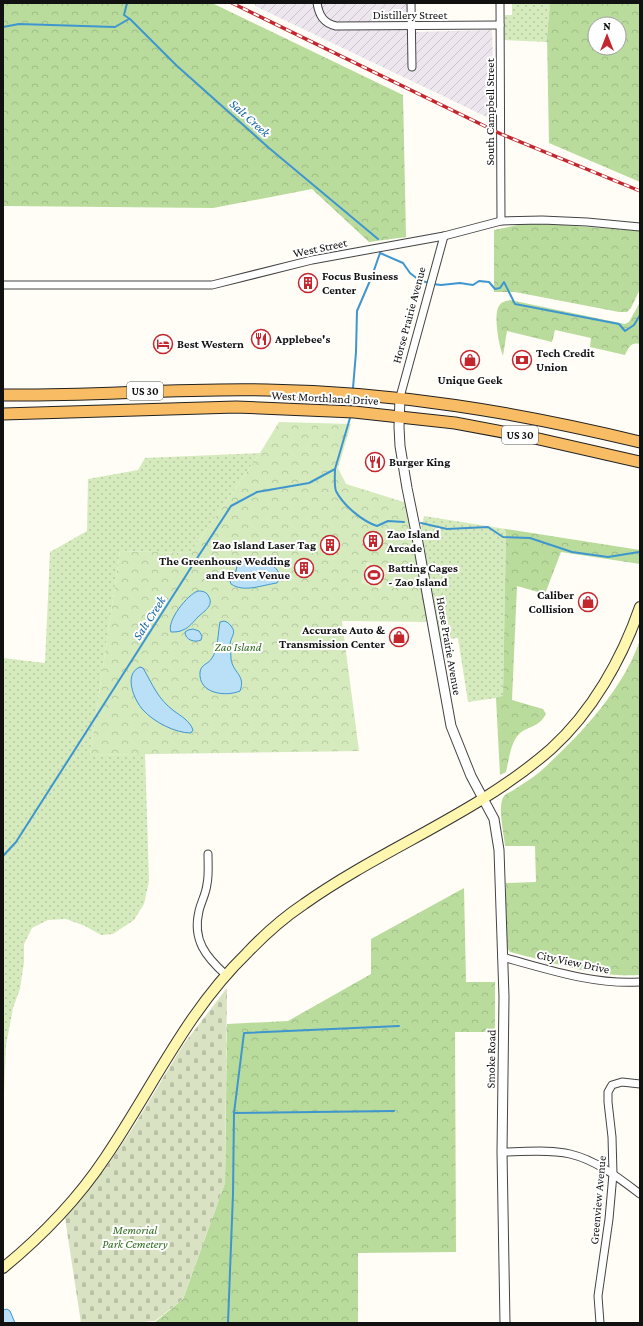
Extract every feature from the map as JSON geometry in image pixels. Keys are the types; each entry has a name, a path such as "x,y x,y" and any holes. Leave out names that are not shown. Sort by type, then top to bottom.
{"highway":[{"name":"West Morthland Drive","path":"3,395 184,390 268,390 400,397 454,404 547,420 640,442"},
{"name":"West Morthland Drive","path":"3,414 236,407 354,412 455,423 530,437 640,462"}],"main road":[{"path":"3,1268 56,1219 92,1176 105,1158 185,1029 209,994 252,948 285,918 335,883 484,798 523,772 552,748 580,718 596,696 614,665 640,607"}],"street":[{"name":"Distillery Street","path":"317,3 322,19 328,24 336,26 500,25"},
{"path":"411,3 412,67"},
{"name":"South Campbell Street","path":"500,3 501,221"},
{"name":"West Street","path":"3,285 212,285 312,260 444,236 501,221 542,220 587,222 640,227"},
{"name":"Horse Prairie Avenue","path":"444,236 400,397 400,446 452,726 471,776 484,798"},
{"name":"Smoke Road","path":"484,798 494,819 499,850 504,997 502,1152 505,1323"},
{"path":"208,854 208,884 199,910 197,922 198,937 203,950 212,962 226,975"},
{"name":"City View Drive","path":"502,957 592,980 616,983 640,982"},
{"name":"Greenview Avenue","path":"600,1323 598,1296 609,1219 613,1174 612,1137 608,1092 612,1085 622,1082 640,1084"},
{"path":"502,1152 558,1152 571,1154 583,1158 613,1174 640,1194"}],"shaded area":[{"path":"255,3 409,3 411,32 492,30 495,121 255,6"}],"green space":[{"path":"3,3 212,3 403,95 406,237 369,242 312,189 213,208 3,206"},
{"path":"512,3 550,3 547,36 548,42 504,40 505,15 512,15"},
{"path":"550,3 639,3 640,182 549,143 547,36"},
{"path":"523,224 549,224 640,231 640,289 631,308 627,312 619,312 515,292 494,292 494,230"},
{"path":"510,300 625,324 629,322 640,302 640,344 632,344 625,355 590,347 591,338 555,330 552,342 507,331 503,356 498,338 497,310 500,305"},
{"name":"Zao Island","path":"279,422 351,424 338,468 346,484 407,503 428,621 342,621 359,751 90,755 120,551 190,553 260,453"},
{"path":"260,453 190,553 120,551 90,755 145,754 149,881 144,904 134,920 113,934 101,935 85,926 66,919 48,920 32,928 24,944 24,962 20,989 13,1008 6,1045 3,1117 3,658 45,663 50,552 87,531 88,479 138,470 145,458"},
{"path":"424,516 506,529 503,697 468,702 458,638 441,640 421,529"},
{"path":"506,529 640,550 640,564 561,552 545,594 517,586 512,700 543,709 546,714 536,725 518,735 511,748 506,772 500,775 496,698 503,696"},
{"name":"Batting Cages - Zao Island","path":"367,562 387,568 381,589 361,583"},
{"path":"640,640 640,975 591,972 510,952 506,946 506,883 536,882 535,846 505,846 501,813 502,800 505,795 542,770 571,742 599,711 623,676"},
{"path":"464,888 466,982 495,982 495,1032 455,1032 456,1252 358,1253 358,1323 154,1323 183,1299 225,1183 227,1024 288,1021 371,974 371,939"},
{"name":"Memorial Park Cemetery","path":"227,988 225,1183 183,1299 155,1321 131,1323 81,1323 65,1218 110,1162 134,1126 183,1045"}],"water":[{"path":"253,558 263,564 274,566 279,576 277,583 253,588 236,587 231,584 229,578 236,571 237,566 244,560 247,561 248,559"},
{"path":"198,591 205,592 208,595 210,600 209,606 188,627 180,631 171,632 170,627 172,621 179,608 189,597"},
{"path":"224,621 233,628 234,631 230,644 231,659 241,681 240,691 228,694 214,692 208,689 203,685 200,672 202,667 211,660 214,655 217,646 220,622"},
{"path":"193,629 199,631 202,636 201,640 193,641 188,639 185,635 185,632"},
{"path":"140,667 143,668 163,701 190,724 193,730 191,733 185,733 165,726 153,719 143,710 136,700 131,681 135,670"},
{"path":"7,1309 10,1311 15,1323 3,1323 3,1310"}],"waterway":[{"name":"Salt Creek","path":"127,3 124,15 130,19 176,65 269,148 378,239"},
{"path":"3,27 19,24 115,27 129,19"},
{"path":"380,253 403,263 410,273 419,280 429,283"},
{"name":"Salt Creek","path":"353,388 357,311 380,253"},
{"path":"433,284 441,285 460,283 473,285 479,281 489,282 495,289 500,288 504,282 515,304 619,324 625,331 634,325 640,315"},
{"name":"Salt Creek","path":"351,406 352,400"},
{"name":"Salt Creek","path":"3,856 16,842 231,506 257,492 309,483 335,469 350,418"},
{"path":"335,469 336,491 343,502 359,516 377,526 388,521 404,522"},
{"path":"421,523 447,529 488,527 503,537 530,538 572,552 608,557 639,552"},
{"path":"228,1323 233,1194 234,1113 244,1033 399,1026"},
{"path":"234,1113 394,1111"}],"railway":[{"path":"232,3 501,134 640,191"}],"place":[{"name":"Focus Business Center","path":"308,283"},
{"name":"Applebee's","path":"261,339"},
{"name":"Best Western","path":"163,344"},
{"name":"Unique Geek","path":"470,360"},
{"name":"Tech Credit Union","path":"522,360"},
{"name":"Burger King","path":"375,462"},
{"name":"Zao Island Arcade","path":"373,541"},
{"name":"Zao Island Laser Tag","path":"330,545"},
{"name":"The Greenhouse Wedding and Event Venue","path":"304,568"},
{"name":"Batting Cages - Zao Island","path":"374,575"},
{"name":"Caliber Collision","path":"588,602"},
{"name":"Accurate Auto & Transmission Center","path":"399,637"}]}
